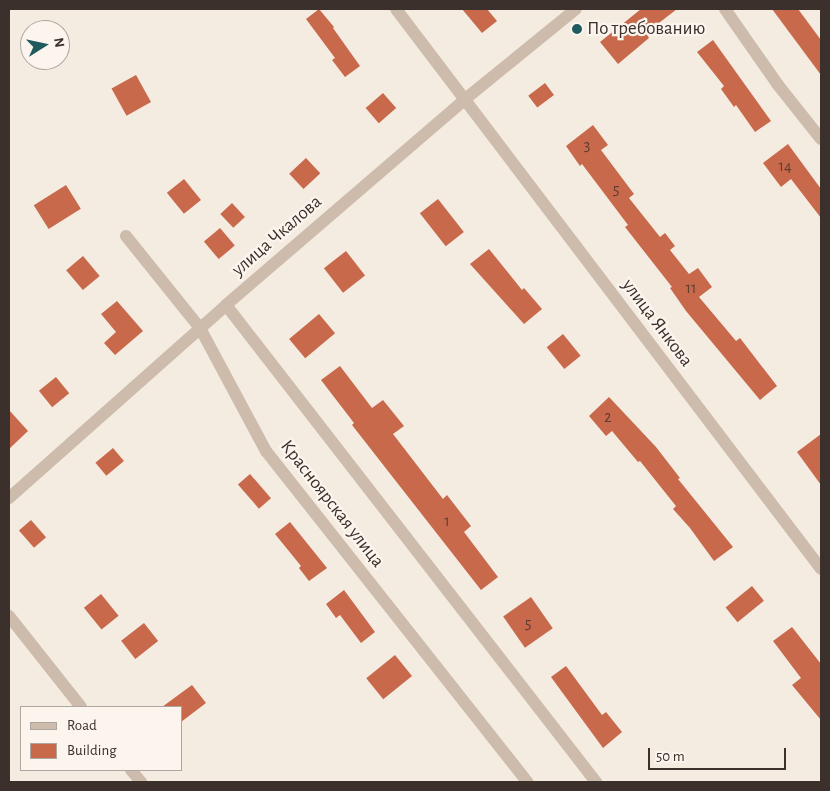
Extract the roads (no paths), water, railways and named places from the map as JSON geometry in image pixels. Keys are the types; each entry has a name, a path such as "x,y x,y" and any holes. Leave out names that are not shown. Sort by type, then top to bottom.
{"street":[{"name":"улица Янкова","path":"396,9 821,569"},
{"name":"улица Чкалова","path":"9,498 226,304 464,100 576,9"},
{"path":"726,9 778,85 821,140"},
{"name":"Красноярская улица","path":"126,236 200,328 266,451 527,782"},
{"name":"Красноярская улица","path":"226,304 596,782"},
{"path":"9,616 80,706"},
{"path":"132,771 141,782"}],"place":[{"name":"По требованию","path":"577,29"}]}
